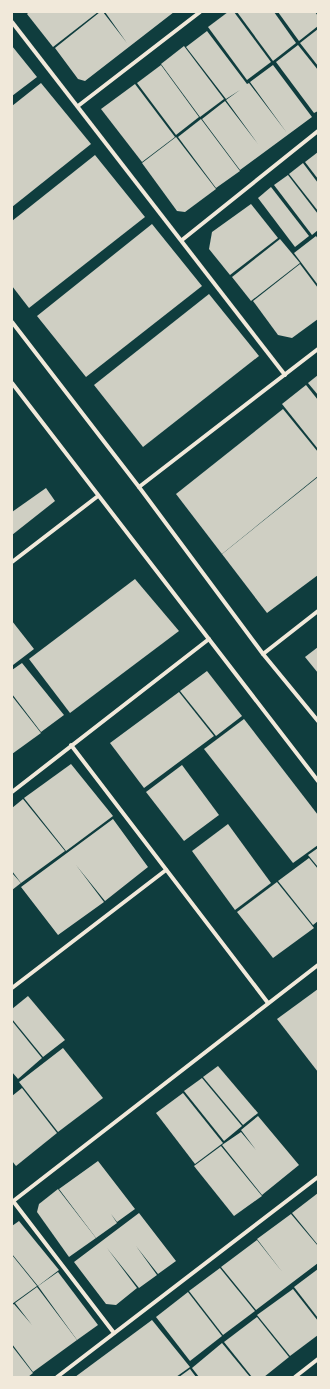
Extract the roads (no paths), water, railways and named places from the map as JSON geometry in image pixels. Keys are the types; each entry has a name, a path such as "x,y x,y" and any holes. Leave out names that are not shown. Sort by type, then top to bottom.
{"street":[{"path":"78,106 200,12"},
{"path":"12,22 285,375"},
{"path":"182,240 318,131"},
{"path":"12,322 139,487 263,654 318,721"},
{"path":"139,487 318,349"},
{"path":"12,383 318,781"},
{"path":"12,562 98,496"},
{"path":"263,654 318,611"},
{"path":"12,792 209,639"},
{"path":"71,745 268,1003"},
{"path":"12,988 166,870"},
{"path":"114,1333 12,1202 318,965"},
{"path":"57,1377 318,1177"},
{"path":"295,1377 318,1359"}]}
